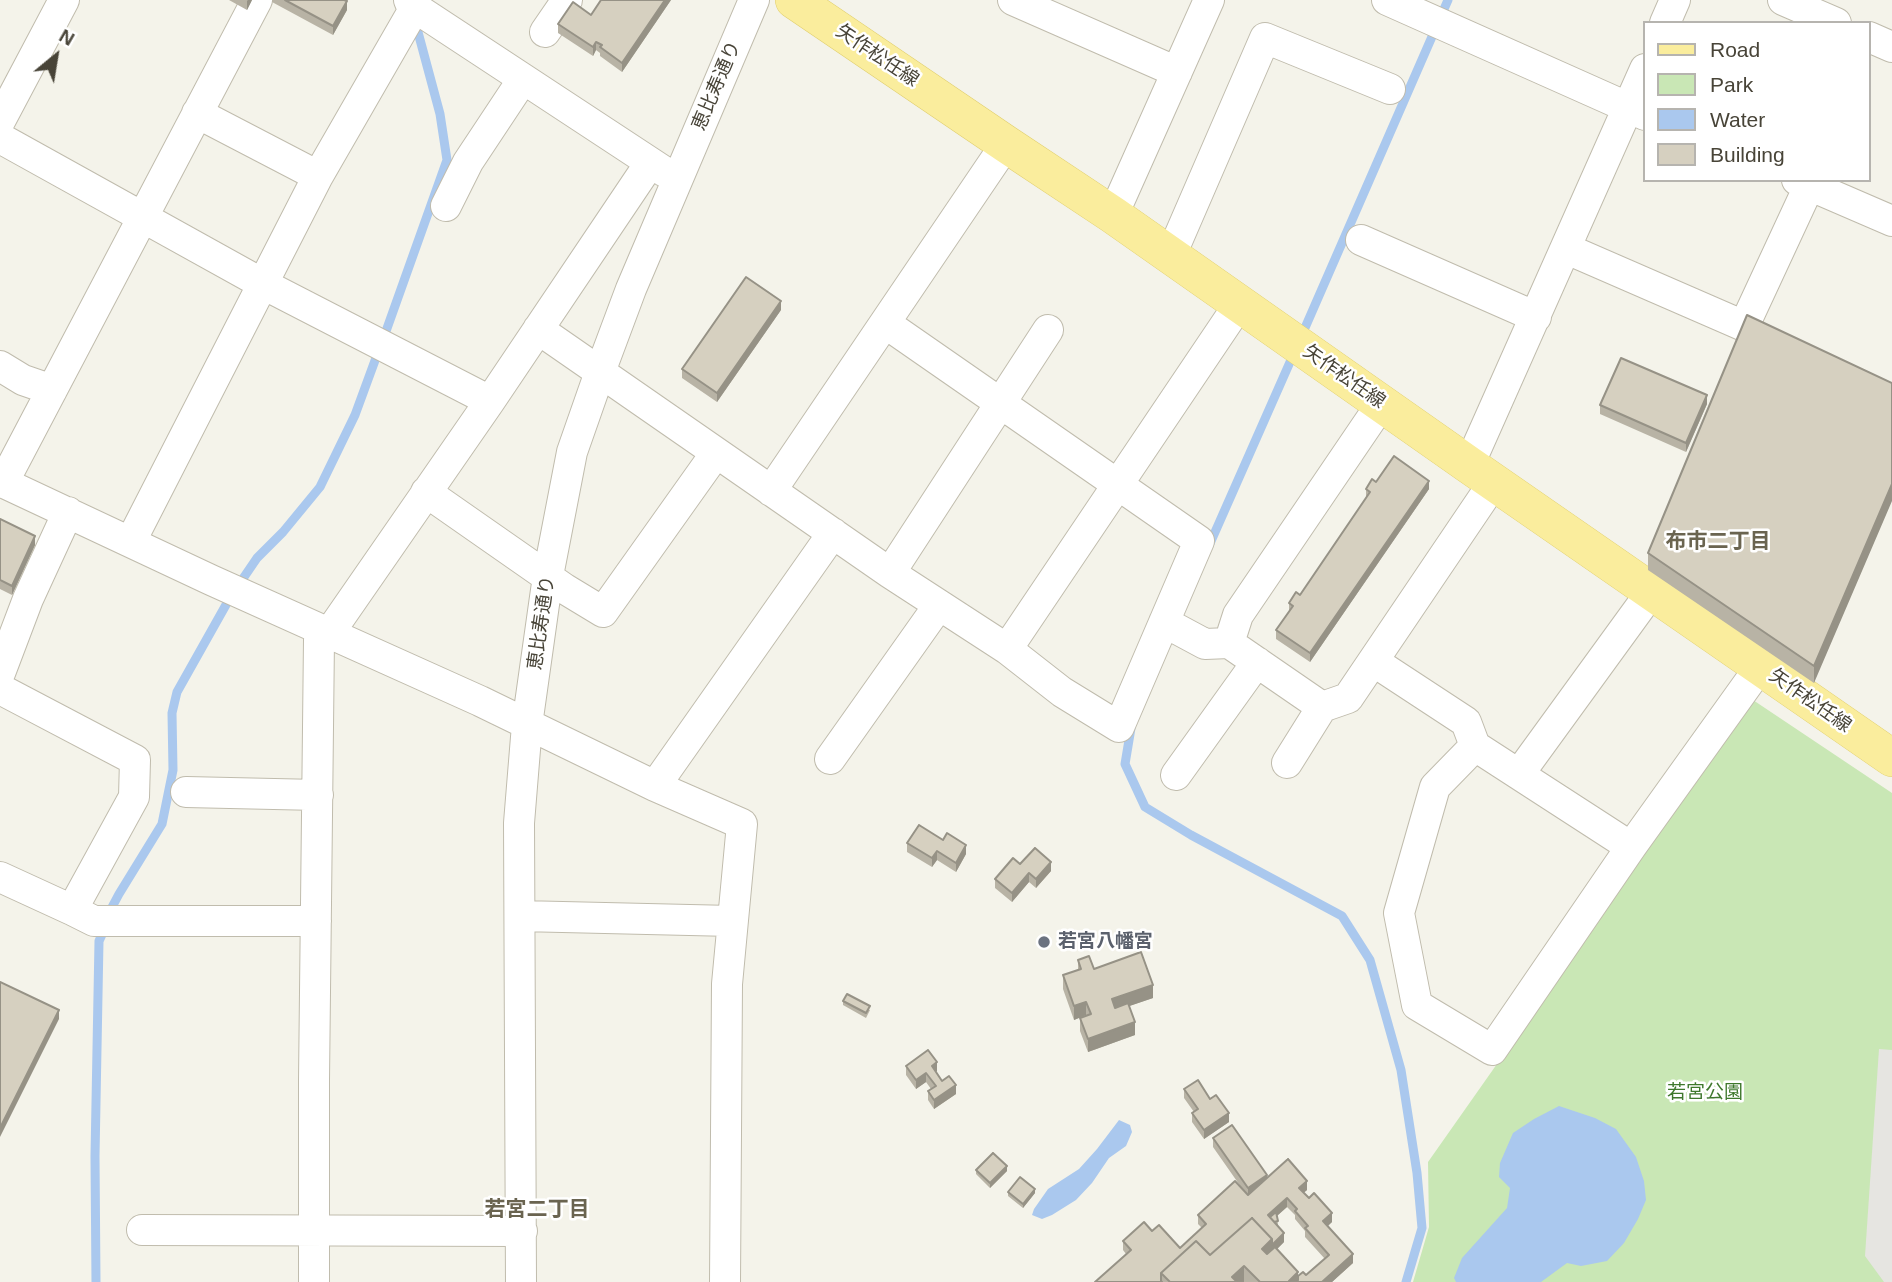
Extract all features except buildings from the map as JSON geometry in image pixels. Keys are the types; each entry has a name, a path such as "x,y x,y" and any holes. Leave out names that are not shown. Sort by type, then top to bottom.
{"main road":[{"name":"矢作松任線","path":"794,0 1171,255 1892,758"}],"street":[{"path":"0,121 64,0"},
{"path":"257,0 1,482 742,824 727,984 725,1282"},
{"path":"545,32 567,0"},
{"name":"恵比寿通り","path":"522,1282 519,823 527,725 548,576 572,452 600,372 631,289 754,0"},
{"path":"1013,0 1177,72"},
{"path":"1113,215 1209,0"},
{"path":"1387,0 1637,112"},
{"path":"1666,21 1675,0"},
{"path":"1783,0 1831,21"},
{"path":"412,2 677,180"},
{"path":"131,541 318,176 413,11 412,2"},
{"path":"1171,255 1265,38 1390,89"},
{"path":"1871,38 1892,47"},
{"path":"1287,763 1322,707 1348,698 1373,661 1482,474 1536,317 1567,249 1637,112 1644,74"},
{"path":"446,206 468,162 523,79"},
{"path":"197,113 318,176"},
{"path":"0,138 263,284 490,401"},
{"path":"771,491 1006,144"},
{"path":"314,1282 319,639 330,632 650,163"},
{"path":"1567,249 1744,326 1803,183 1892,221"},
{"path":"1361,240 1536,317"},
{"path":"1007,649 1240,303"},
{"path":"538,329 890,573 1007,649 1062,692 1119,727 1171,626 1199,541 885,323"},
{"path":"890,573 1048,330"},
{"path":"0,366 23,380 52,390"},
{"path":"1229,643 1238,615 1382,403"},
{"path":"426,492 565,589 603,612 716,453"},
{"path":"0,673 28,599 68,512"},
{"path":"655,786 833,533"},
{"path":"1519,774 1652,591"},
{"path":"830,759 939,605"},
{"path":"1171,626 1205,644 1229,643 1322,707"},
{"path":"1373,661 1466,722 1475,746 1631,847"},
{"path":"1176,775 1257,662"},
{"path":"1475,746 1435,787 1399,913 1417,1004 1492,1050 1631,847 1760,667"},
{"path":"0,690 135,760 134,797 72,910"},
{"path":"186,792 318,795"},
{"path":"0,877 94,921 316,921"},
{"path":"520,916 732,921"},
{"path":"142,1230 522,1231"}],"green space":[{"name":"若宮公園","path":"1753,700 1892,793 1892,1282 1413,1282 1429,1227 1428,1162"}],"shaded area":[{"path":"1879,1049 1892,1050 1892,1282 1884,1282 1865,1256"}],"water":[{"path":"1559,1106 1595,1118 1616,1129 1636,1157 1644,1181 1646,1200 1624,1243 1607,1261 1581,1266 1567,1263 1541,1282 1456,1282 1454,1278 1462,1258 1507,1208 1510,1188 1499,1177 1500,1163 1513,1133"},
{"path":"1119,1120 1130,1125 1132,1132 1126,1146 1109,1158 1076,1200 1042,1219 1032,1215 1048,1189 1079,1169"}],"waterway":[{"path":"1301,337 1448,0"},
{"path":"385,334 447,160 440,114 415,21"},
{"path":"1208,548 1294,353"},
{"path":"242,580 257,558 283,532 320,487 355,415 377,355"},
{"path":"111,909 162,824 173,770 172,713 177,692 227,603"},
{"path":"1131,728 1125,764 1145,807 1191,835 1342,916 1370,960 1401,1070 1417,1173 1422,1228 1406,1282"},
{"path":"96,1282 95,1156 99,941 105,928"}],"place":[{"name":"若宮八幡宮","path":"1044,942"}],"district":[{"name":"布市二丁目","path":"1718,542"},
{"name":"若宮二丁目","path":"537,1210"}]}
